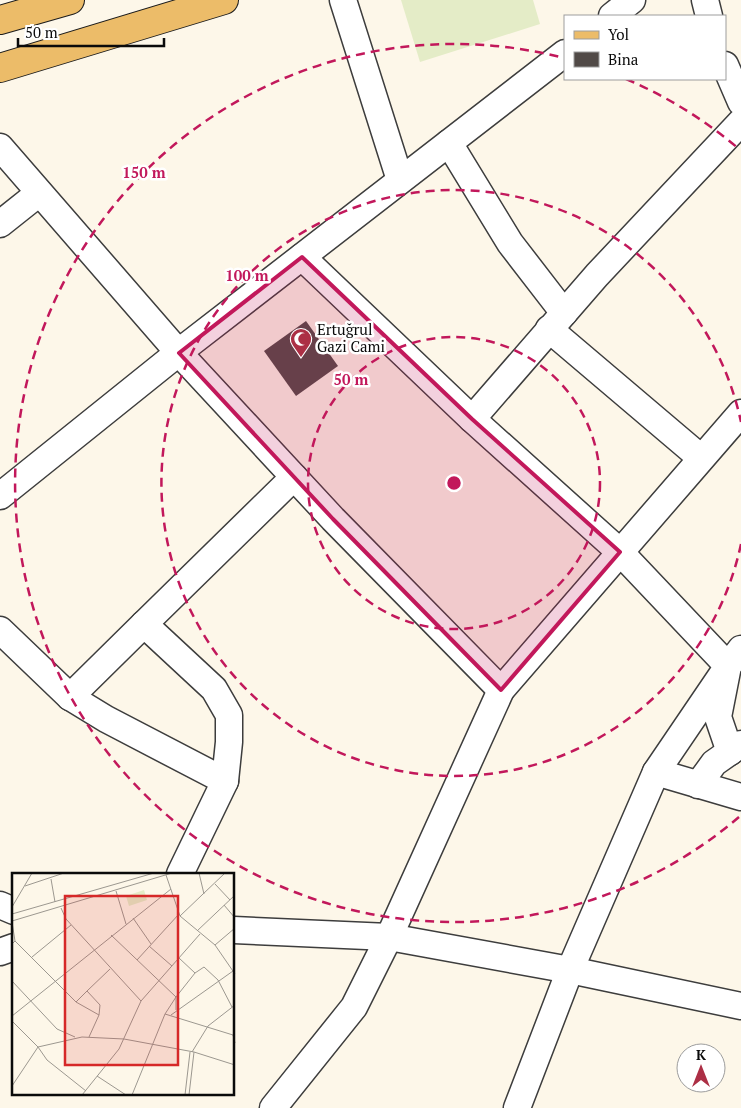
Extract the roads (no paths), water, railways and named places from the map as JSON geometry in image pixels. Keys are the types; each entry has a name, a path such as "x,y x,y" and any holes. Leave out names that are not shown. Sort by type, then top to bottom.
{"main road":[{"path":"0,20 70,0"},
{"path":"0,68 224,0"}],"street":[{"path":"343,0 400,180"},
{"path":"613,15 632,0"},
{"path":"705,0 709,15"},
{"path":"0,496 179,352 564,54"},
{"path":"726,67 741,102"},
{"path":"472,419 597,274 741,122"},
{"path":"448,143 556,321 701,458"},
{"path":"0,147 179,352 294,477 501,690"},
{"path":"0,224 39,193"},
{"path":"302,257 472,419 620,552 737,664"},
{"path":"273,1108 354,1007 389,937 501,690 741,413"},
{"path":"70,697 294,477"},
{"path":"144,624 214,689 229,715 229,742 225,781 180,873"},
{"path":"0,630 70,697 106,719 225,781"},
{"path":"698,785 714,763 736,748 718,717 737,664"},
{"path":"517,1108 570,970 656,772 737,664"},
{"path":"656,772 741,797"},
{"path":"0,905 12,910"},
{"path":"235,930 389,937 570,970 741,1006"},
{"path":"0,952 12,948"}],"place":[{"name":"Ertuğrul Gazi Cami","path":"301,358"}]}
